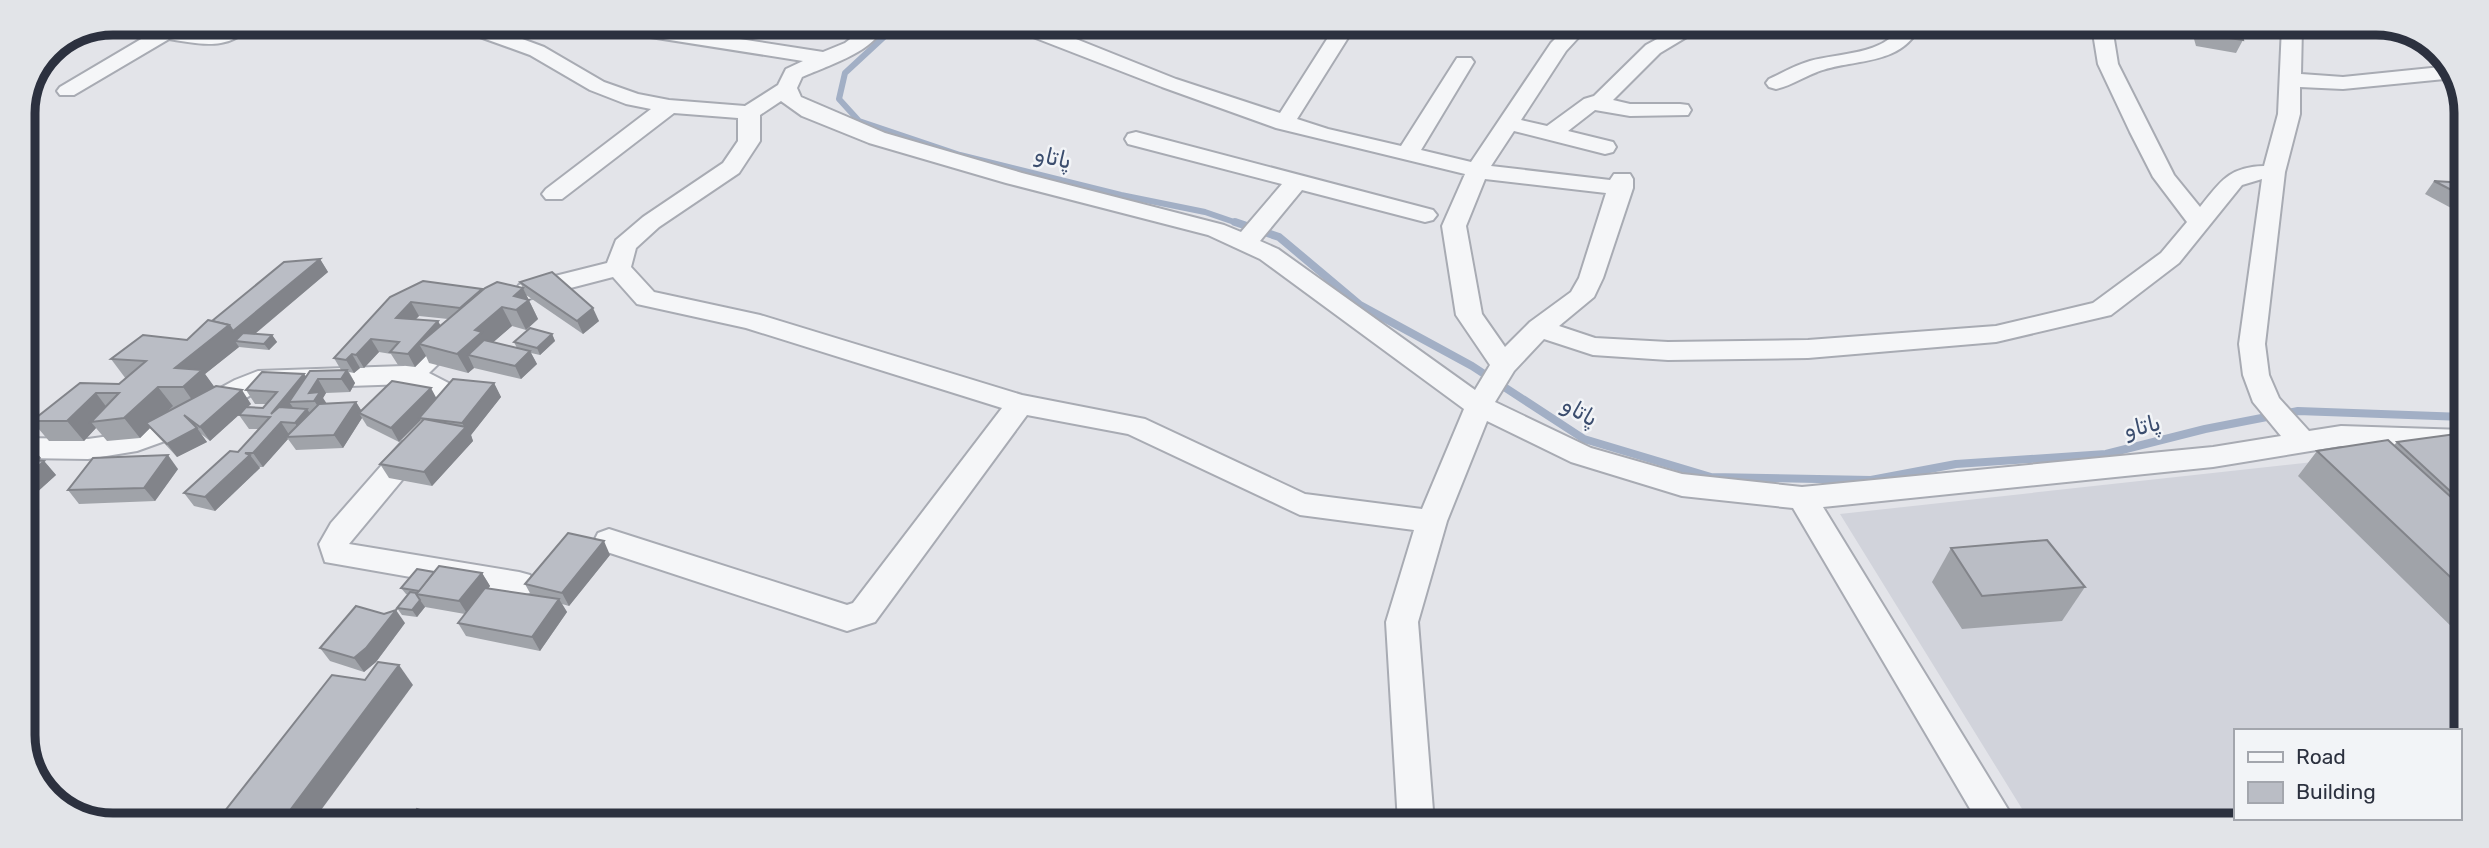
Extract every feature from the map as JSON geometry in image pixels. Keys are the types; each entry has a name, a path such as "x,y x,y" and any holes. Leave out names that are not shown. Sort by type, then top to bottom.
{"street":[{"path":"66,91 162,35"},
{"path":"183,35 218,39 224,35"},
{"path":"493,35 537,51 597,86 633,100 749,113 787,88 793,73 852,47 868,35"},
{"path":"675,35 827,59"},
{"path":"1045,35 1284,123 1503,176 1622,184 1591,278 1581,297 1539,328 1504,365 1479,406 1432,521 1402,622 1415,813"},
{"path":"1284,123 1340,35"},
{"path":"1504,365 1469,315 1454,226 1478,169 1558,47 1570,35"},
{"path":"1551,134 1591,103 1601,100 1653,49 1676,35"},
{"path":"1776,83 1813,66 1869,55 1903,40 1906,35"},
{"path":"2103,35 2108,64 2164,177 2199,221"},
{"path":"2292,35 2289,114 2274,172 2252,344 2256,375 2274,411 2301,441"},
{"path":"1408,153 1465,62"},
{"path":"2290,80 2343,83 2443,73"},
{"path":"787,88 792,101 877,138 1014,178 1216,230 1269,254 1479,406 1581,455 1682,485 1802,498 2200,459 2341,436 2454,440"},
{"path":"1591,103 1630,110 1680,110"},
{"path":"554,194 669,106"},
{"path":"618,268 625,245 651,222 731,168 749,141 749,113"},
{"path":"1508,123 1605,147"},
{"path":"1136,139 1425,215"},
{"path":"1539,328 1593,346 1668,351 1808,349 1996,334 2102,309 2170,258 2234,180 2250,173 2274,172"},
{"path":"1245,243 1296,182"},
{"path":"507,298 618,268"},
{"path":"618,268 646,298 751,321 1020,404 1135,426 1300,504 1432,521"},
{"path":"411,375 469,323"},
{"path":"35,449 74,451 123,445 152,436 235,389 258,380 411,375 454,398 342,531 334,544 337,554 519,584"},
{"path":"610,541 847,618 864,613 1020,404"},
{"path":"1802,498 1992,813"}],"shaded area":[{"path":"2367,456 2454,458 2454,729 2234,729 2234,813 2025,813 1840,514"}],"building":[{"path":"2209,35 2241,35 2243,40"},
{"path":"2434,181 2454,182 2454,191"},
{"path":"320,259 233,331 229,325 212,321 284,262"},
{"path":"552,272 593,308 577,321 520,282"},
{"path":"423,281 482,289 460,308 411,302 396,318 438,321 408,354 390,352 399,342 371,339 356,355 352,354 346,360 334,358 390,297"},
{"path":"497,282 523,288 514,296 529,300 516,310 502,307 475,330 482,332 457,354 419,344 485,288"},
{"path":"208,320 229,325 175,368 202,370 183,387 158,387 124,418 91,422 119,393 96,393 67,421 35,421 80,383 119,384 146,361 111,359 143,335 187,340"},
{"path":"530,328 552,334 537,348 514,342"},
{"path":"243,333 272,335 264,344 235,341"},
{"path":"484,340 530,351 515,366 468,355"},
{"path":"347,370 341,379 318,379 309,393 320,392 314,401 289,402 310,371"},
{"path":"262,372 304,374 271,414 279,407 307,409 295,423 281,422 253,453 245,453 250,455 205,497 184,493 230,451 238,452 270,417 239,415 246,407 263,408 277,392 246,390"},
{"path":"453,379 494,383 462,423 419,418"},
{"path":"392,381 431,388 391,428 359,413"},
{"path":"216,386 242,390 200,427 184,415 197,428 167,444 146,423"},
{"path":"356,402 334,435 286,437 319,404"},
{"path":"424,419 466,427 424,472 380,464"},
{"path":"2454,434 2454,495 2397,442"},
{"path":"2388,440 2454,500 2454,580 2317,451"},
{"path":"168,455 144,488 68,490 93,458"},
{"path":"35,460 44,461 35,470"},
{"path":"568,533 604,541 562,593 525,584"},
{"path":"2047,540 2085,587 1982,596 1951,548"},
{"path":"439,566 482,573 459,601 416,594"},
{"path":"417,569 434,572 419,591 401,588"},
{"path":"485,588 559,599 532,637 458,623"},
{"path":"410,592 417,593 420,600 412,610 397,608"},
{"path":"356,606 384,614 396,610 366,648 354,658 320,648"},
{"path":"378,662 399,665 288,813 223,813 332,675 365,680"},
{"path":"417,809 429,813 414,813"}],"waterway":[{"name":"پاتاو","path":"885,35 845,73 839,99 859,121 960,155 1121,195 1205,212 1240,224"},
{"name":"پاتاو","path":"1235,222 1279,237 1360,305 1472,366 1584,439 1711,477 1871,480 1956,464 2106,454 2205,429 2298,411 2454,417"}]}
